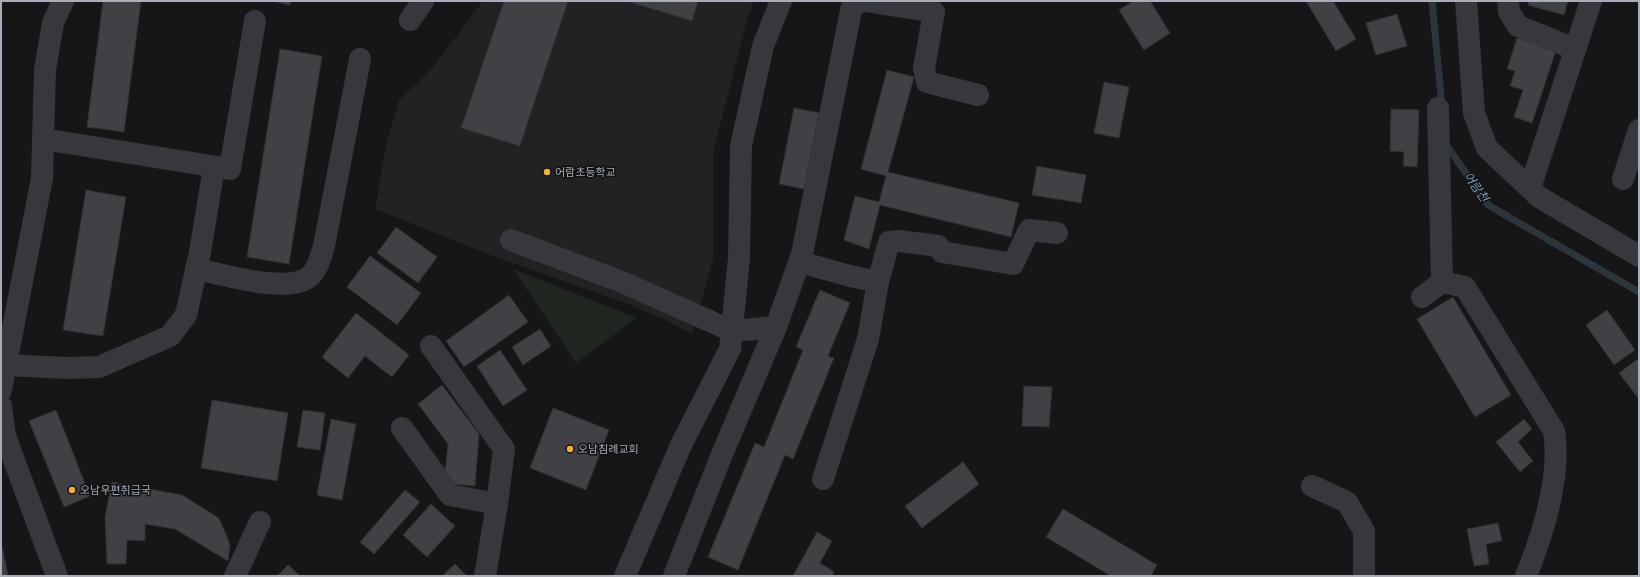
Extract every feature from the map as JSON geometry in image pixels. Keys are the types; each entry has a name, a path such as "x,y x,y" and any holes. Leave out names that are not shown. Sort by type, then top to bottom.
{"street":[{"path":"1,390 42,178 45,70 53,22 63,1"},
{"path":"410,20 423,1"},
{"path":"624,576 681,445 730,349 739,258 741,146 763,46 780,1"},
{"path":"674,576 720,458 776,327 800,262 852,6 863,1"},
{"path":"866,1 934,12 924,68 927,82 978,94"},
{"path":"1466,1 1474,113 1487,148 1540,197 1639,256"},
{"path":"1508,1 1509,12 1518,26 1575,48"},
{"path":"1530,188 1591,1"},
{"path":"43,139 230,169 255,21"},
{"path":"196,268 269,284 291,284 309,277 318,266 324,246 360,58"},
{"path":"1438,108 1442,282"},
{"path":"1623,179 1639,130"},
{"path":"6,365 67,368 99,367 170,336 186,315 214,166"},
{"path":"823,480 868,339 878,282 888,242 899,241 938,246 942,252 1013,264 1029,230 1057,233"},
{"path":"511,240 622,282 732,331 776,327"},
{"path":"800,262 878,282"},
{"path":"1422,297 1442,282 1465,287 1523,378 1554,431 1557,451 1555,473 1541,534 1526,576"},
{"path":"431,346 504,448 498,504 485,576"},
{"path":"1,406 5,436 57,576"},
{"path":"402,428 450,495 498,504"},
{"path":"1312,486 1347,502 1361,525 1364,531 1364,576"},
{"path":"235,576 260,522"}],"shaded area":[{"name":"어람초등학교","path":"483,1 754,1 747,20 713,153 713,259 692,334 666,320 631,305 488,254 375,209 387,141 399,100 429,72"},
{"path":"513,269 637,318 576,363"}],"building":[{"path":"103,1 141,1 124,132 87,127"},
{"path":"272,1 291,1 290,5"},
{"path":"504,1 568,1 520,146 461,128"},
{"path":"627,1 698,1 692,21"},
{"path":"1133,1 1150,1 1170,33 1144,50 1119,10"},
{"path":"1306,1 1333,1 1356,39 1336,51"},
{"path":"1529,1 1568,1 1564,15 1528,5"},
{"path":"1397,14 1407,46 1376,55 1366,23"},
{"path":"1517,38 1556,50 1532,123 1514,117 1523,90 1510,86 1515,71 1507,69"},
{"path":"280,49 322,56 289,264 247,257"},
{"path":"887,70 914,77 888,172 1019,203 1011,237 880,205 869,249 844,240 855,196 879,202 886,176 861,169"},
{"path":"1104,82 1129,87 1119,138 1094,133"},
{"path":"794,108 819,113 804,189 779,184"},
{"path":"1391,109 1419,110 1417,167 1403,166 1404,152 1390,151"},
{"path":"1037,166 1086,175 1081,203 1032,195"},
{"path":"86,190 126,197 103,336 63,330"},
{"path":"396,227 437,257 418,283 377,253"},
{"path":"370,256 421,293 397,325 347,287"},
{"path":"820,290 850,303 828,356 834,358 793,459 785,455 738,570 708,557 755,443 764,447 803,350 796,347"},
{"path":"509,295 528,322 464,367 446,341"},
{"path":"1453,297 1511,395 1475,417 1417,319"},
{"path":"1607,310 1635,350 1614,365 1586,325"},
{"path":"356,313 409,355 392,377 365,356 348,378 322,357"},
{"path":"540,329 551,346 523,365 512,347"},
{"path":"500,350 527,390 503,406 477,366"},
{"path":"1639,358 1639,399 1619,373"},
{"path":"442,385 479,434 475,486 444,483 448,444 418,404"},
{"path":"1024,386 1052,387 1049,427 1022,426"},
{"path":"212,400 288,413 277,481 201,468"},
{"name":"오남침례교회","path":"553,408 609,430 586,490 530,468"},
{"path":"56,410 90,496 64,507 29,421"},
{"path":"303,410 325,413 320,450 297,447"},
{"path":"331,419 356,424 342,500 317,495"},
{"path":"1524,419 1532,429 1518,442 1533,461 1520,472 1496,442"},
{"path":"963,462 979,484 922,528 905,506"},
{"path":"112,482 182,495 219,518 230,544 228,561 175,529 145,524 145,541 127,540 126,564 107,564 105,517"},
{"path":"405,490 420,502 374,554 360,542"},
{"path":"431,504 455,526 427,557 403,535"},
{"path":"1063,509 1157,565 1151,576 1111,576 1046,537"},
{"path":"1498,523 1502,541 1486,544 1489,564 1474,566 1467,529"},
{"path":"817,532 832,541 820,563 834,572 832,576 793,576"},
{"path":"2,546 8,576 1,576"},
{"path":"455,564 467,576 442,576"},
{"path":"288,565 300,576 277,576"}],"waterway":[{"name":"어람천","path":"1432,1 1442,106"},
{"name":"어람천","path":"1445,143 1488,205 1639,292"}],"place":[{"name":"어람초등학교","path":"547,172"},
{"name":"오남침례교회","path":"570,449"},
{"name":"오남우편취급국","path":"72,490"}]}
